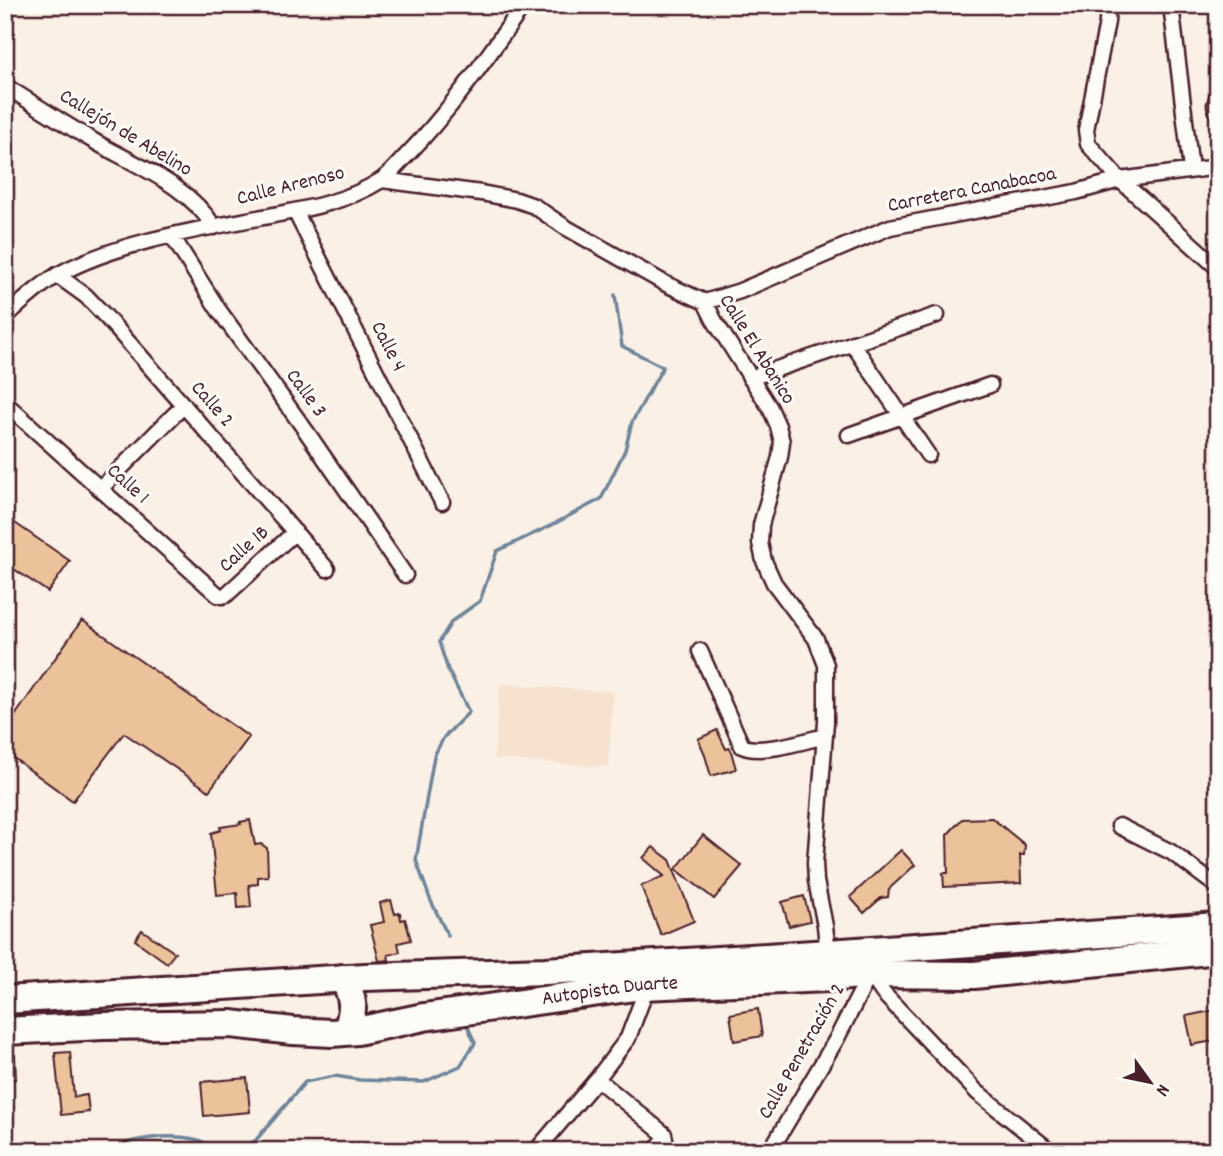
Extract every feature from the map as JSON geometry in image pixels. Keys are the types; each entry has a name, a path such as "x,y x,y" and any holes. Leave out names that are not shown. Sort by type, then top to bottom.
{"highway":[{"name":"Autopista Duarte","path":"5,1000 354,977 545,971 1218,926"},
{"name":"Autopista Duarte","path":"5,1031 231,1024 332,1033 642,986 870,974 974,975 1218,950"},
{"path":"1056,967 1218,967"},
{"path":"354,977 349,989 356,1030"}],"street":[{"name":"Calle Arenoso","path":"5,317 57,275 93,259 172,236 338,200 382,180 458,97 524,5"},
{"path":"1108,5 1086,136 1088,144 1120,180 1218,268"},
{"path":"1171,5 1191,170"},
{"name":"Callejón de Abelino","path":"5,86 194,200 214,227"},
{"path":"1218,95 1215,104 1218,114"},
{"name":"Carretera Canabacoa","path":"705,302 740,291 890,227 1076,192 1120,180 1218,167"},
{"name":"Calle El Abanico","path":"382,180 481,193 534,206 565,227 666,284 705,302 770,408 782,442 761,524 764,561 774,583 816,639 825,665 825,736 815,863 828,953"},
{"name":"Calle 4","path":"295,211 442,502"},
{"name":"Calle 3","path":"172,236 218,309 405,575"},
{"name":"Calle 2","path":"57,275 86,296 100,311 327,569"},
{"path":"750,378 937,315"},
{"path":"852,343 928,455"},
{"path":"849,435 990,384"},
{"name":"Calle 1","path":"5,403 222,596"},
{"path":"100,489 184,405"},
{"name":"Calle 1B","path":"222,596 295,532"},
{"path":"699,650 742,746 761,750 825,736"},
{"path":"1119,826 1171,852 1218,887"},
{"path":"870,974 883,993 977,1092 1051,1151"},
{"name":"Calle Penetración 2","path":"770,1151 836,1040 870,974"},
{"path":"536,1151 628,1038 643,998 642,986"},
{"path":"597,1079 664,1133 665,1139 655,1151"}],"shaded area":[{"path":"500,684 613,692 608,767 494,759"}],"building":[{"path":"12,521 70,561 48,592 5,563 5,532"},
{"path":"82,620 249,737 209,791 124,733 73,801 5,752 5,730"},
{"path":"717,730 726,749 730,748 736,769 711,776 698,739"},
{"path":"992,818 1025,845 1024,855 1020,855 1021,883 944,887 943,873 948,873 947,835 962,819"},
{"path":"250,820 255,845 261,844 267,848 268,876 258,877 258,884 249,885 251,907 238,908 237,893 217,895 211,833 221,830 220,827"},
{"path":"703,835 742,866 714,899 676,869"},
{"path":"653,847 670,860 694,921 661,935 641,886 664,876 643,858"},
{"path":"901,850 915,865 889,889 888,897 881,898 864,913 850,897"},
{"path":"804,896 810,921 789,926 782,902"},
{"path":"391,900 395,914 400,913 401,920 405,919 411,940 398,943 400,952 388,955 389,960 379,961 370,925 384,922 380,903"},
{"path":"142,930 175,953 167,963 135,940"},
{"path":"758,1009 762,1036 734,1041 730,1014"},
{"path":"1216,1010 1218,1040 1192,1045 1186,1016"},
{"path":"70,1052 74,1097 87,1095 89,1112 61,1115 55,1053"},
{"path":"5,1055 15,1055 16,1079 5,1079"},
{"path":"247,1078 250,1112 204,1116 201,1082"}],"waterway":[{"path":"448,936 430,899 416,860 434,756 444,737 469,712 448,670 439,642 452,621 480,601 497,551 601,499 625,450 632,422 663,367 622,346 615,295"},
{"path":"239,1151 256,1140 305,1082 335,1076 360,1080 424,1082 460,1066 475,1043 467,1025"},
{"path":"108,1151 138,1140 173,1137 197,1140 219,1151"}]}
